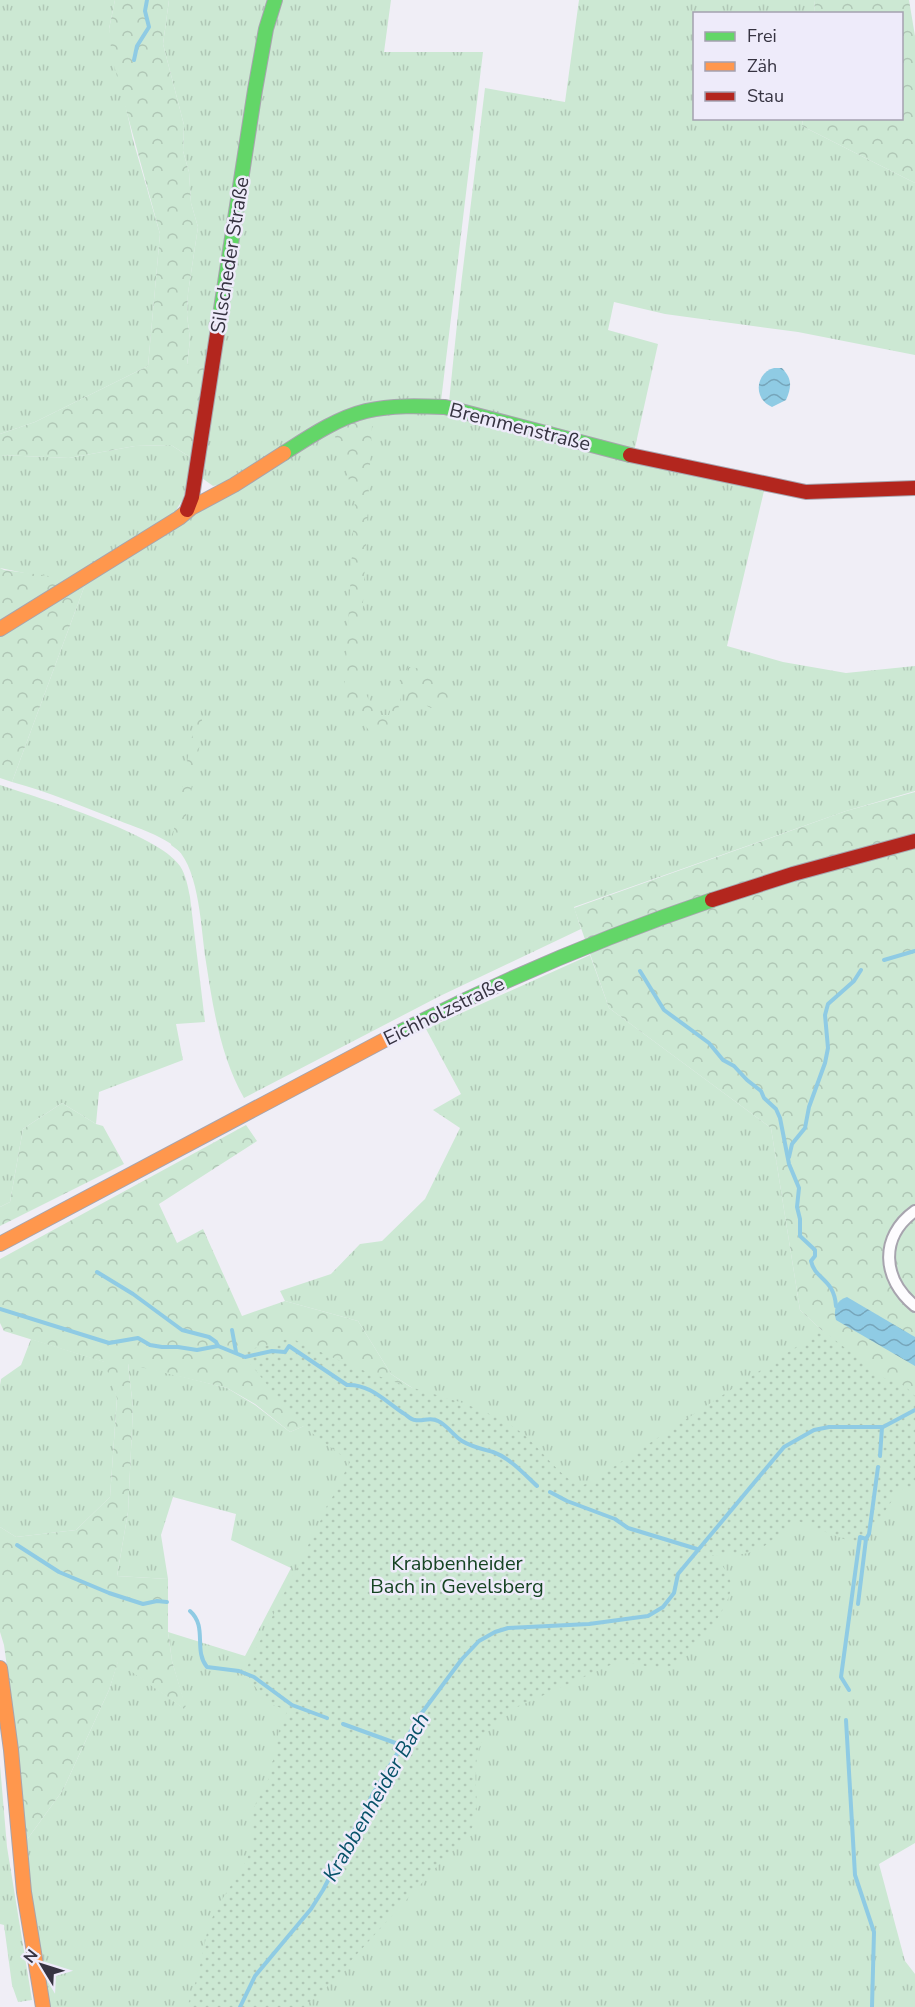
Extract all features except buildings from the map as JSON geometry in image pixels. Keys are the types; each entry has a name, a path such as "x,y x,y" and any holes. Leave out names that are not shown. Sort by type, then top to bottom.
{"street":[{"name":"Silscheder Straße","path":"187,510 192,497 255,90 266,29 275,0"},
{"name":"Bremmenstraße","path":"0,629 179,518 187,510 320,433 354,416 411,406 445,407 663,463 806,492 915,488"},
{"name":"Eichholzstraße","path":"0,1244 442,1011 547,962 696,904 843,859 915,841"},
{"path":"915,1211 906,1217 894,1233 888,1254 894,1280 905,1297 915,1306"},
{"path":"0,1668 11,1750 24,1892 43,2007"}],"green space":[{"path":"0,0 115,0 109,29 133,140 160,234 148,366 35,422 0,434"},
{"path":"115,0 169,0 163,44 184,125 183,151 189,172 191,203 198,227 188,293 187,315 190,340 187,364 207,369 193,459 171,445 135,446 69,458 0,455 0,434 35,422 148,366 160,234 112,58 109,29"},
{"path":"169,0 270,0 207,369 187,365 190,340 187,315 188,293 198,227 191,203 189,172 183,151 184,125 163,44"},
{"path":"281,0 391,0 384,52 483,52 441,401 393,403 231,482 213,486 202,478 213,395 271,35"},
{"path":"579,0 815,0 814,12 693,12 693,120 803,120 802,126 915,183 915,355 798,332 665,314 614,302 608,330 658,344 634,452 449,402 485,88 565,102"},
{"path":"815,0 909,0 915,36 915,183 802,126 803,120 903,120 903,12 814,12"},
{"path":"399,412 443,412 666,469 764,491 727,646 783,662 846,673 915,666 915,791 846,811 574,907 581,929 440,996 244,1098 229,1066 219,1032 195,887 185,859 166,840 53,795 12,782 86,582 294,452 347,424 370,416"},
{"path":"370,416 372,426 359,681 377,715 389,715 398,683 409,667 424,669 437,675 456,697 447,701 447,706 431,708 402,693 393,730 384,733 371,733 344,698 355,499 334,433 347,424"},
{"path":"171,445 193,459 183,499 173,515 68,582 0,568 0,455 69,458 135,446"},
{"path":"0,568 42,575 68,582 0,624"},
{"path":"86,582 12,782 0,778 0,636"},
{"path":"199,700 203,728 179,851 171,845"},
{"path":"0,785 97,818 124,830 168,854 180,866 190,897 205,1022 176,1024 183,1060 99,1092 96,1124 62,1103 23,1129 10,1202 0,1207"},
{"path":"915,792 915,1430 885,1389 800,1310 771,1128 609,1008 574,908 846,811"},
{"path":"590,955 609,1008 771,1128 800,1310 885,1389 915,1430 915,1843 879,1864 905,1961 915,1974 915,2007 50,2007 36,1940 26,1841 63,1790 109,1690 118,1661 186,1710 172,1661 168,1632 245,1656 291,1568 231,1540 236,1514 173,1497 161,1535 168,1579 117,1576 128,1512 133,1408 128,1363 227,1388 255,1405 290,1432 348,1407 491,1422 464,1404 414,1389 391,1374 358,1321 285,1301 280,1291 331,1274 360,1244 382,1241 425,1199 460,1128 433,1110 461,1094 426,1029"},
{"path":"62,1103 103,1126 124,1164 0,1226 0,1207 10,1202 23,1129"},
{"path":"246,1125 257,1141 159,1204 177,1243 203,1229 242,1316 285,1301 358,1321 391,1374 415,1390 463,1403 491,1422 347,1408 290,1432 255,1404 227,1388 128,1364 133,1408 128,1512 117,1576 168,1579 168,1632 172,1661 187,1711 118,1662 109,1690 63,1790 26,1841 14,1718 4,1645 0,1632 0,1527 16,1537 76,1530 110,1497 117,1398 104,1362 4,1331 0,1323 0,1259"},
{"name":"Krabbenheider Bach in Gevelsberg","path":"822,1330 884,1378 905,1386 915,1396 915,1486 899,1490 879,1520 867,1529 862,1543 859,1545 793,1519 767,1545 750,1553 712,1555 725,1569 731,1581 729,1596 717,1620 707,1633 676,1663 661,1668 617,1662 504,1713 495,1721 483,1739 477,1757 477,1810 472,1828 326,1988 304,2007 187,2007 198,1975 208,1928 216,1909 244,1865 252,1847 252,1811 270,1776 280,1726 288,1710 266,1703 245,1671 350,1462 295,1420 241,1352 291,1338 366,1371 483,1411 512,1426 530,1440 562,1473 580,1486 589,1483"},
{"path":"31,1339 105,1362 117,1397 110,1497 76,1530 16,1537 0,1527 0,1385 1,1379 21,1365"},
{"path":"0,1765 7,1847 32,2000 18,2002 12,1985 4,1925 0,1924"}],"water":[{"path":"774,368 782,368 788,376 790,387 786,400 772,407 762,398 759,386 763,375"},
{"path":"847,1297 915,1337 915,1366 836,1320 836,1306 840,1300"}],"waterway":[{"path":"134,60 137,46 149,27 145,11 147,0"},
{"path":"884,960 915,951"},
{"path":"789,1157 792,1144 805,1128 809,1107 825,1063 828,1048 825,1015 828,1004 854,981 861,970"},
{"path":"640,971 664,1010 709,1043 723,1060 734,1066 761,1091 764,1098 776,1109 780,1118 789,1164 799,1188 797,1207 800,1236 815,1250 815,1256 811,1261 813,1267 832,1290 836,1306"},
{"path":"97,1272 133,1294 182,1330 209,1337 218,1346"},
{"path":"0,1309 109,1343 138,1338 150,1345 162,1347 197,1350 218,1346 245,1357 272,1351 285,1352 289,1346 347,1385 370,1390 412,1419 435,1420 466,1443 505,1458 537,1486"},
{"path":"232,1330 236,1352"},
{"name":"Krabbenheider Bach","path":"240,2007 255,1976 311,1909 323,1890 374,1792 421,1714 462,1659 479,1641 508,1628 589,1624 648,1616 663,1607 674,1593 678,1574 784,1447 814,1430 829,1427 883,1427 915,1410"},
{"path":"880,1456 882,1427"},
{"path":"849,1690 841,1677 860,1537 866,1539 869,1534 878,1467"},
{"path":"550,1492 615,1519 628,1528 697,1549"},
{"path":"858,1604 866,1539"},
{"path":"17,1545 59,1572 109,1593 143,1604 157,1601 167,1602"},
{"path":"190,1611 198,1624 201,1653 207,1667 239,1671 254,1677 292,1705 327,1718"},
{"path":"846,1720 855,1875 874,1932 872,2007"},
{"path":"343,1724 401,1745"}],"traffic: fast":[{"path":"218,328 255,90 266,29 275,0"},
{"path":"284,453 355,414 386,408 415,406 445,407 630,455"},
{"path":"392,1036 550,962 630,929 712,900"}],"traffic: slow":[{"path":"0,629 179,518 191,508 234,485 284,453"},
{"path":"0,1244 392,1036"},
{"path":"0,1668 11,1750 24,1892 43,2007"}],"traffic: jam":[{"path":"187,510 192,497 218,328"},
{"path":"630,455 806,492 915,488"},
{"path":"712,900 793,874 915,841"}]}
